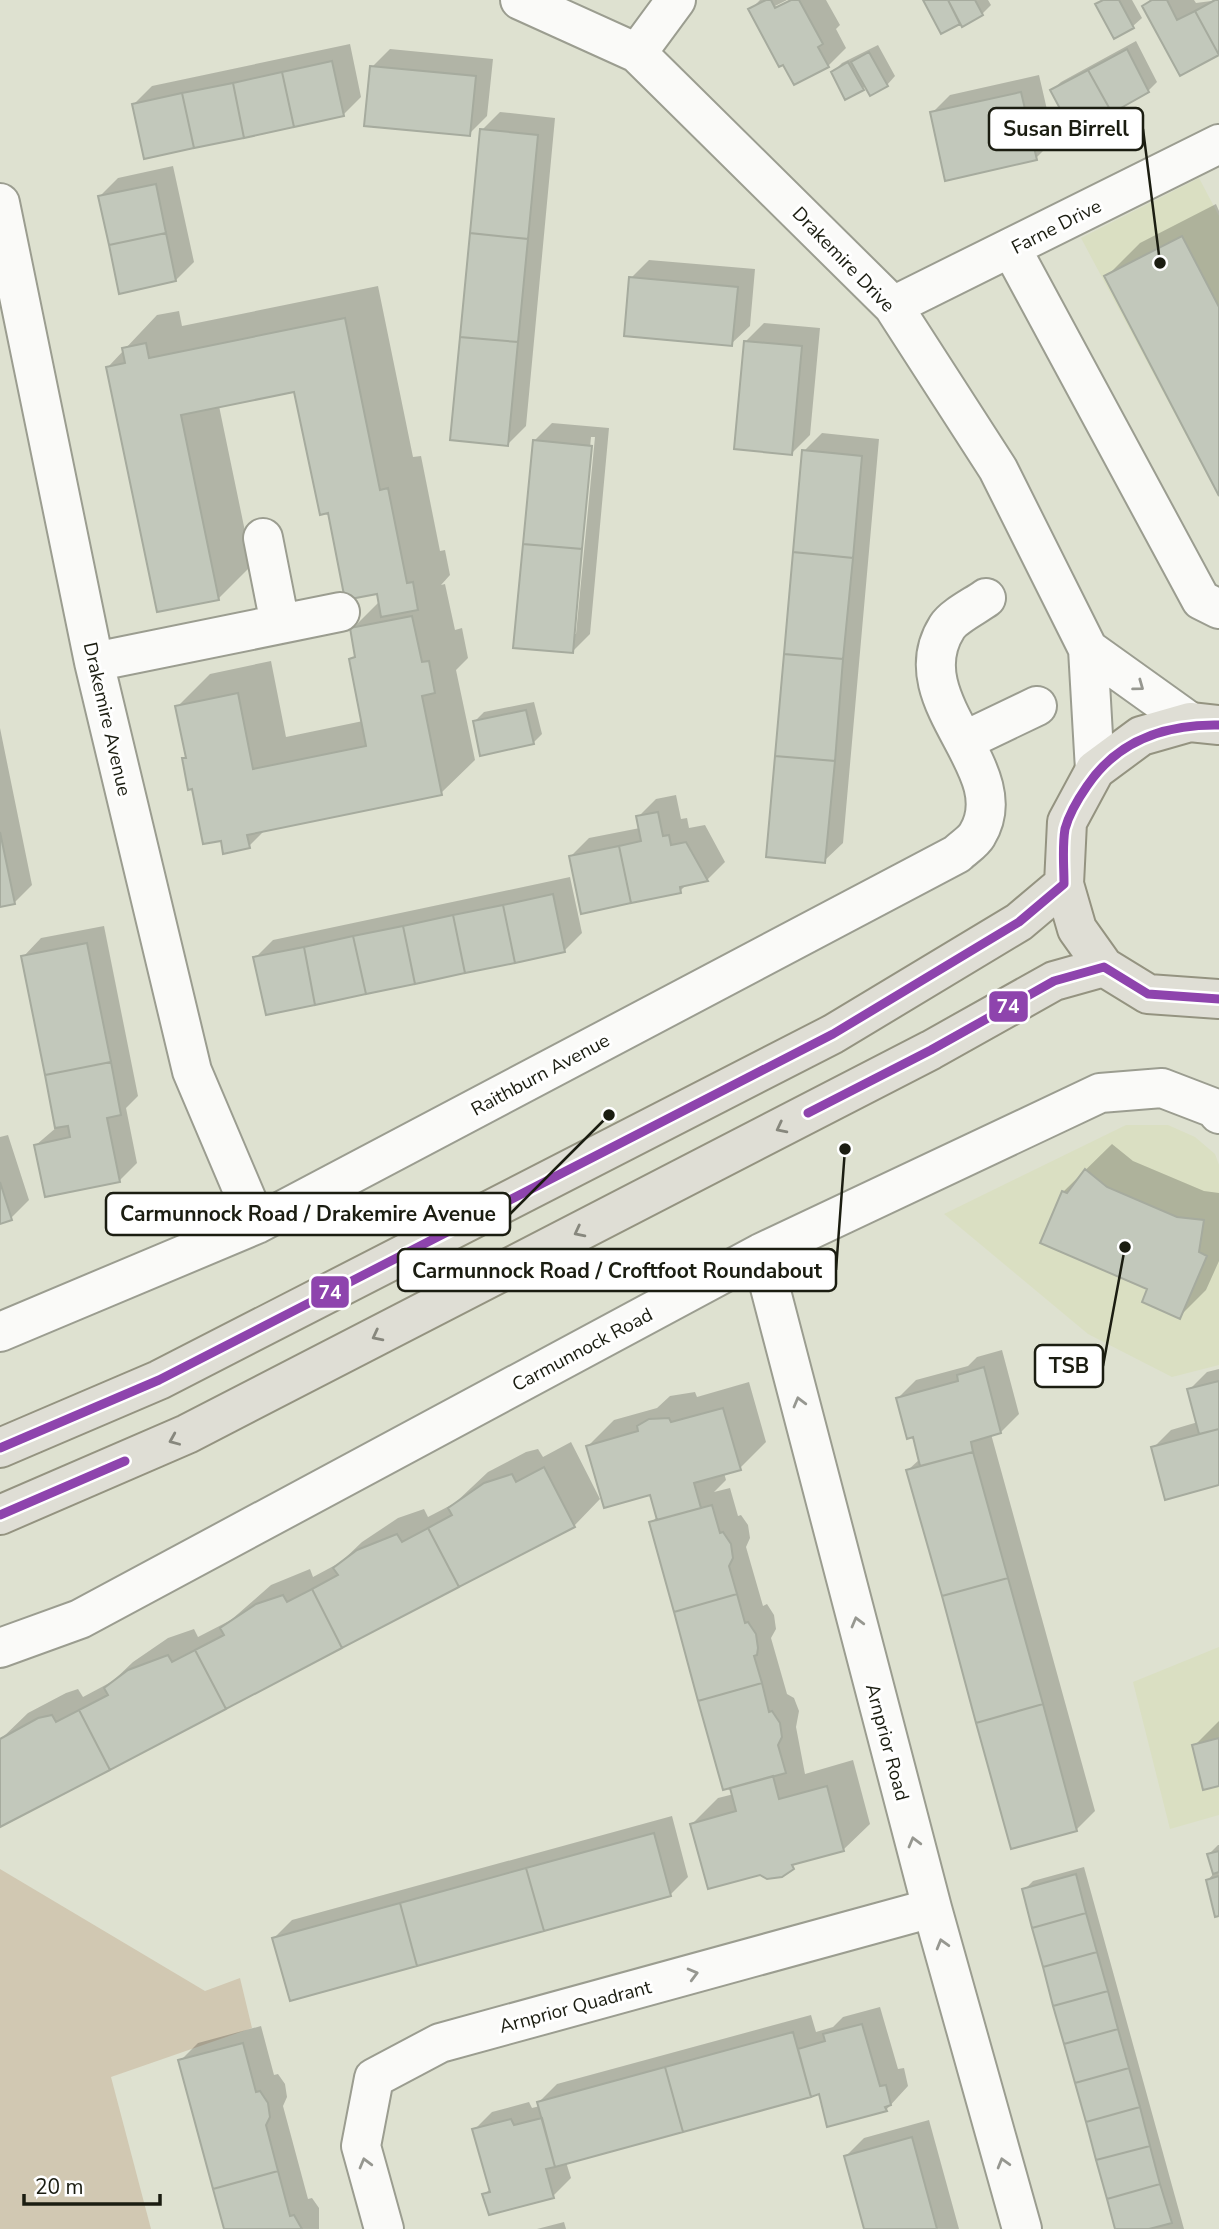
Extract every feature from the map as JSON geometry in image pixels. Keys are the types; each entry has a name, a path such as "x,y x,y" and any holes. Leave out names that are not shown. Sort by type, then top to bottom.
{"main road":[{"path":"1204,724 1141,736 1095,770 1067,822 1064,884 1077,929 1104,967 1148,994 1219,999"},
{"path":"0,1448 159,1380 834,1034 1019,922 1064,884"},
{"path":"0,1515 187,1434 931,1050 1054,981 1104,967"}],"street":[{"name":"Drakemire Drive","path":"520,0 637,53 893,306 998,469 1088,649 1095,770"},
{"path":"637,53 676,0"},
{"name":"Farne Drive","path":"893,306 1219,144"},
{"name":"Drakemire Avenue","path":"0,203 94,662 192,1071 257,1224"},
{"path":"1011,248 1201,600 1219,609"},
{"path":"263,538 280,624"},
{"name":"Raithburn Avenue","path":"0,1332 257,1224 957,854 977,835 988,797 964,741 940,697 935,661 947,626 986,598"},
{"path":"94,662 340,612"},
{"name":"Drakemire Drive","path":"1088,649 1204,724"},
{"path":"964,741 1037,706"},
{"name":"Carmunnock Road","path":"0,1648 80,1619 761,1253 1100,1093 1162,1088 1217,1111"},
{"name":"Arnprior Road","path":"761,1253 932,1908 1022,2229"},
{"name":"Arnprior Quadrant","path":"384,2229 361,2146 374,2078 440,2043 932,1908"}],"shaded area":[{"path":"1199,178 1219,216 1219,497 1081,238"},
{"path":"1126,1125 1168,1125 1195,1137 1215,1154 1219,1165 1219,1365 1172,1377 1088,1334 944,1214"},
{"path":"1219,1647 1219,1815 1170,1829 1133,1682"},
{"path":"0,1869 205,1991 240,1978 252,2028 111,2077 151,2229 0,2229"}],"building":[{"path":"771,0 775,8 791,0 799,0 823,44 818,47 829,67 794,85 783,65 779,67 748,9"},
{"path":"923,0 948,0 960,24 941,34"},
{"path":"948,0 975,0 983,15 962,27"},
{"path":"1103,0 1119,0 1134,28 1114,39 1095,4"},
{"path":"1152,0 1167,0 1177,20 1195,11 1219,55 1180,76 1142,6"},
{"path":"1219,0 1219,55 1195,11"},
{"path":"1127,49 1149,92 1112,113 1088,70"},
{"path":"869,52 888,86 870,96 851,62"},
{"path":"332,61 344,116 294,127 282,72"},
{"path":"848,62 864,90 845,100 831,72"},
{"path":"370,66 476,76 470,136 364,126"},
{"path":"1088,70 1112,113 1073,133 1050,90"},
{"path":"282,72 294,127 244,138 233,83"},
{"path":"233,83 244,138 194,148 182,93"},
{"path":"1021,92 1037,160 945,181 930,112"},
{"path":"182,93 194,148 144,159 132,104"},
{"path":"480,129 538,135 528,239 470,233"},
{"path":"156,184 166,233 109,245 98,196"},
{"path":"166,233 176,281 119,294 109,245"},
{"path":"470,233 528,239 518,342 460,337"},
{"path":"1182,236 1219,307 1219,496 1104,276"},
{"path":"629,277 738,287 732,346 624,336"},
{"path":"345,318 380,490 388,488 407,583 413,582 418,610 381,617 377,594 345,600 328,513 320,515 294,392 181,415 219,600 157,612 106,367 125,363 122,348 146,343 149,358"},
{"path":"460,337 518,342 508,446 450,440"},
{"path":"744,341 802,346 792,455 734,449"},
{"path":"533,440 592,446 582,549 523,544"},
{"path":"802,450 862,456 853,558 793,552"},
{"path":"523,544 582,549 573,653 513,648"},
{"path":"793,552 853,558 843,659 784,654"},
{"path":"412,616 422,662 429,661 435,693 422,696 442,795 247,835 250,848 223,854 221,841 203,844 192,789 188,790 182,758 186,758 175,706 238,693 253,769 366,746 349,659 355,657 350,628"},
{"path":"784,654 843,659 835,761 775,756"},
{"path":"526,710 534,744 480,756 473,721"},
{"path":"775,756 835,761 825,863 766,857"},
{"path":"658,812 663,836 669,835 671,845 686,842 708,881 680,887 681,893 631,903 619,846 641,841 636,816"},
{"path":"0,832 15,904 0,907"},
{"path":"619,846 631,903 581,914 569,856"},
{"path":"553,894 565,952 515,963 503,905"},
{"path":"503,905 515,963 465,973 453,915"},
{"path":"453,915 465,973 415,984 403,926"},
{"path":"403,926 415,984 366,994 353,936"},
{"path":"353,936 366,994 315,1005 304,947"},
{"path":"87,943 111,1062 45,1075 21,956"},
{"path":"304,947 315,1005 266,1015 253,957"},
{"path":"111,1062 121,1115 107,1118 120,1182 45,1197 34,1145 70,1137 68,1126 55,1128 45,1075"},
{"path":"1085,1169 1107,1187 1177,1217 1204,1220 1199,1252 1207,1256 1180,1319 1142,1302 1147,1289 1040,1243 1062,1191 1067,1193"},
{"path":"0,1182 12,1220 0,1224"},
{"path":"984,1367 1001,1433 971,1442 973,1452 920,1466 913,1437 907,1439 896,1398 958,1381 957,1375"},
{"path":"1219,1381 1219,1429 1199,1434 1187,1389"},
{"path":"723,1408 741,1470 694,1483 701,1508 657,1520 650,1495 604,1508 586,1446 638,1431 637,1426 649,1419 669,1418 671,1422"},
{"path":"1219,1429 1219,1485 1165,1500 1151,1447"},
{"path":"973,1452 1008,1578 942,1596 906,1470"},
{"path":"544,1467 575,1527 459,1587 428,1528 452,1515 448,1508 484,1483 512,1474 516,1482"},
{"path":"712,1505 720,1533 723,1532 731,1544 733,1558 729,1566 737,1594 674,1612 649,1522"},
{"path":"428,1528 459,1587 342,1648 312,1589 338,1575 333,1568 357,1550 397,1534 402,1542"},
{"path":"1008,1578 1043,1704 976,1723 942,1596"},
{"path":"312,1589 342,1648 226,1709 195,1650 224,1635 220,1628 256,1604 283,1595 287,1602"},
{"path":"737,1594 745,1623 748,1622 756,1634 758,1648 757,1655 754,1656 762,1683 698,1701 674,1612"},
{"path":"195,1650 226,1709 110,1770 79,1710 108,1695 104,1688 128,1670 168,1655 172,1662"},
{"path":"762,1683 769,1712 772,1711 780,1723 782,1737 778,1745 786,1773 723,1790 698,1701"},
{"path":"1043,1704 1077,1831 1011,1849 976,1723"},
{"path":"79,1710 110,1770 0,1827 0,1739 38,1718 52,1715 56,1722"},
{"path":"1219,1738 1219,1786 1203,1790 1192,1745"},
{"path":"773,1776 779,1799 827,1786 844,1851 792,1865 794,1869 782,1877 767,1879 760,1875 708,1889 690,1824 736,1811 730,1788"},
{"path":"654,1833 671,1896 544,1931 526,1868"},
{"path":"1219,1851 1219,1872 1213,1874 1207,1854"},
{"path":"526,1868 544,1931 417,1966 400,1903"},
{"path":"1076,1874 1086,1913 1032,1928 1022,1889"},
{"path":"1219,1876 1219,1916 1215,1917 1206,1880"},
{"path":"400,1903 417,1966 290,2001 272,1938"},
{"path":"1086,1913 1097,1952 1043,1967 1032,1928"},
{"path":"1097,1952 1108,1991 1053,2006 1043,1967"},
{"path":"1108,1991 1118,2029 1064,2044 1053,2006"},
{"path":"862,2024 880,2086 886,2085 891,2105 885,2107 887,2111 827,2127 819,2094 811,2097 798,2049 825,2041 823,2034"},
{"path":"1118,2029 1129,2068 1075,2083 1064,2044"},
{"path":"793,2032 811,2097 683,2132 665,2067"},
{"path":"243,2043 256,2092 260,2091 268,2103 270,2117 266,2125 278,2171 213,2189 178,2060"},
{"path":"665,2067 683,2132 555,2167 537,2102"},
{"path":"1129,2068 1140,2107 1086,2122 1075,2083"},
{"path":"1140,2107 1150,2146 1096,2160 1086,2122"},
{"path":"542,2118 555,2167 546,2169 554,2198 489,2215 482,2194 490,2192 472,2129 511,2119 514,2125"},
{"path":"912,2137 937,2229 864,2229 844,2156"},
{"path":"1150,2146 1160,2184 1107,2199 1096,2160"},
{"path":"278,2171 290,2216 294,2215 302,2229 224,2229 213,2189"},
{"path":"1160,2184 1172,2223 1149,2229 1115,2229 1107,2199"}],"transit line":[{"name":"74","path":"0,1448 159,1380 833,1034 1019,922 1064,884 1065,829 1069,818 1087,786 1113,757 1128,746 1162,732 1199,725 1219,725"},
{"name":"74","path":"808,1113 931,1050 1054,981 1104,967 1148,994 1219,999"},
{"name":"74","path":"0,1515 125,1461"}],"place":[{"name":"Susan Birrell","path":"1160,263"},
{"name":"Carmunnock Road / Drakemire Avenue","path":"609,1115"},
{"name":"Carmunnock Road / Croftfoot Roundabout","path":"845,1149"},
{"name":"TSB","path":"1125,1247"}]}
